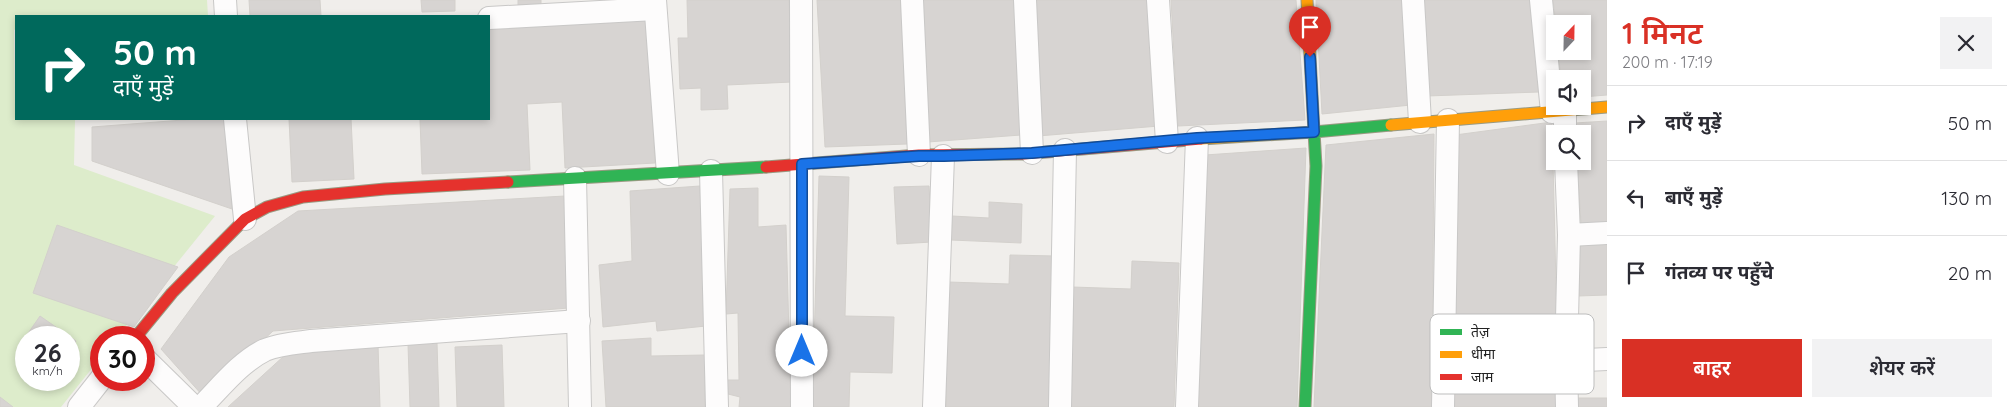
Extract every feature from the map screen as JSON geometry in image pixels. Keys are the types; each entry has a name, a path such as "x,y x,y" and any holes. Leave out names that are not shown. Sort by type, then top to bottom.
{"street":[{"path":"225,0 226,15"},
{"path":"801,0 802,407"},
{"path":"912,0 919,156"},
{"path":"1025,0 1032,153"},
{"path":"1158,0 1167,142"},
{"path":"1305,407 1316,166 1307,0"},
{"path":"1413,0 1420,122"},
{"path":"1541,0 1552,70"},
{"path":"490,18 655,4 668,174"},
{"path":"1591,108 1607,107"},
{"path":"145,326 172,293 245,219 268,207 303,197 386,189 668,174 919,156 1032,153 1197,138 1314,132 1546,112"},
{"path":"235,120 245,219"},
{"path":"1445,314 1448,120"},
{"path":"1187,407 1197,138"},
{"path":"1060,407 1065,150"},
{"path":"934,407 944,156"},
{"path":"1566,170 1568,235 1567,314"},
{"path":"711,171 717,407"},
{"path":"575,178 580,407"},
{"path":"1568,235 1607,233"},
{"path":"201,407 255,356 267,349 311,341 579,322"},
{"path":"1594,360 1607,359"},
{"path":"155,369 194,407"},
{"path":"79,407 92,391"},
{"path":"1444,394 1444,407"},
{"path":"1566,394 1566,407"}],"green space":[{"path":"0,0 207,0 208,15 15,15 15,120 75,120 74,165 215,216 126,326 90,326 90,371 80,383 80,326 15,326 15,391 74,391 61,407 0,407"}],"building":[{"path":"249,0 320,0 321,15 250,15"},
{"path":"421,0 455,0 455,11 422,12"},
{"path":"518,0 541,0 541,4 518,5"},
{"path":"687,0 789,0 792,82 727,85 728,109 701,110 701,88 680,89 678,38 688,38"},
{"path":"817,0 901,0 907,144 825,147"},
{"path":"922,0 1014,0 1021,135 928,142"},
{"path":"1032,0 1151,0 1159,126 1038,136"},
{"path":"1171,0 1296,0 1305,120 1178,126"},
{"path":"1316,0 1406,0 1411,105 1322,114"},
{"path":"1422,0 1530,0 1539,92 1427,96"},
{"path":"1553,0 1607,0 1607,95 1591,96 1591,70 1560,70 1559,60 1591,60 1591,15 1555,15"},
{"path":"648,18 655,163 565,168 562,102 527,104 530,170 422,174 420,120 490,120 490,26"},
{"path":"183,120 225,120 232,209 92,161 92,127"},
{"path":"289,120 351,120 354,179 292,182"},
{"path":"1607,121 1607,222 1581,224 1578,170 1591,170 1591,125 1575,125 1575,123"},
{"path":"1552,122 1552,125 1546,125 1546,170 1553,170 1557,314 1454,314 1455,135"},
{"path":"1434,134 1433,314 1430,314 1430,394 1432,394 1432,407 1314,407 1326,145"},
{"path":"1306,148 1297,407 1196,407 1205,155"},
{"path":"819,176 849,177 845,316 894,317 892,373 850,372 849,407 812,407"},
{"path":"700,186 706,326 657,331 656,321 603,327 599,265 632,261 630,191"},
{"path":"929,186 932,242 897,244 894,187"},
{"path":"758,188 758,227 786,225 791,407 739,407 740,397 728,394 727,380 739,380 738,313 726,314 730,189"},
{"path":"565,196 569,308 273,331 203,396 161,349 229,257 298,211"},
{"path":"989,202 1022,204 1021,243 951,240 952,216 989,218"},
{"path":"57,225 178,267 135,326 33,293"},
{"path":"1607,241 1607,295 1578,296 1576,242"},
{"path":"1010,255 1055,256 1053,407 946,407 948,282 1009,284"},
{"path":"1132,261 1179,263 1174,407 1069,407 1072,287 1131,289"},
{"path":"40,316 54,326 33,326"},
{"path":"651,338 651,356 705,355 705,407 606,407 602,341"},
{"path":"437,343 439,407 410,407 408,344"},
{"path":"378,345 380,407 228,407 285,355"},
{"path":"502,345 504,407 457,407 455,347"},
{"path":"1453,394 1559,394 1559,407 1453,407"},
{"path":"0,397 13,407 0,407"},
{"path":"1578,398 1607,398 1607,407 1578,407"}],"traffic: fast":[{"path":"1305,407 1316,166 1314,132 1391,125"},
{"path":"508,182 766,167"}],"traffic: slow":[{"path":"1201,139 1314,132 1307,0"},
{"path":"1391,125 1607,107"}],"traffic: jam":[{"path":"766,167 919,155 1023,154 1201,139"},
{"path":"145,326 172,293 245,219 267,207 303,197 385,189 508,182"}],"route":[{"path":"802,351 802,164 919,156 1032,153 1197,138 1314,132 1310,57"}]}
